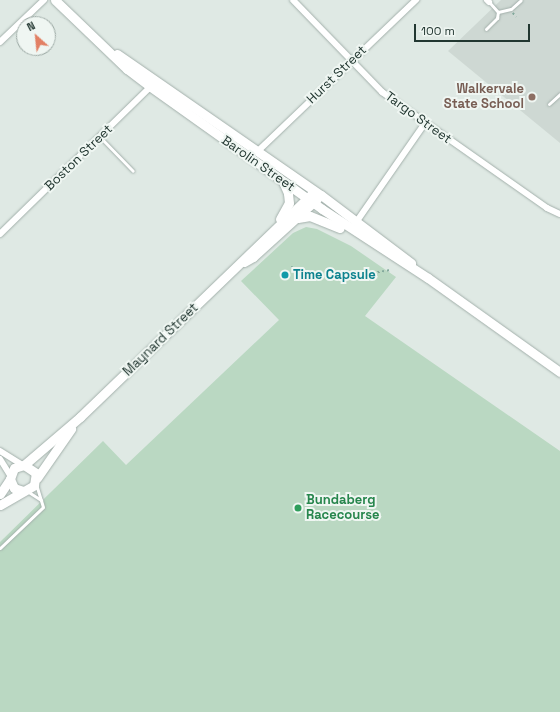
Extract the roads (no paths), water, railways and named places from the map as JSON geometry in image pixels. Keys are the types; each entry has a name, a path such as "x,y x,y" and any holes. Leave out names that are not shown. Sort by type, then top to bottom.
{"main road":[{"name":"Barolin Street","path":"55,0 96,40 283,182 382,250 428,278"},
{"name":"Barolin Street","path":"153,84 258,151 318,193 357,221 428,278 560,372"},
{"path":"265,238 287,210 289,198 283,182"},
{"name":"Maynard Street","path":"23,465 80,417 241,264 249,252 318,193"},
{"name":"Maynard Street","path":"241,264 254,257 296,220 310,201"},
{"path":"296,220 310,216 325,220 382,250"},
{"name":"Maynard Street","path":"36,480 80,417"},
{"path":"0,494 14,468 23,465 33,469 36,480 25,491 0,506"},
{"path":"10,477 14,488 25,491"}],"street":[{"path":"0,42 44,0"},
{"name":"Targo Street","path":"293,0 382,92 547,208 560,214"},
{"name":"Hurst Street","path":"258,151 416,0"},
{"name":"Boston Street","path":"0,234 153,84"},
{"path":"357,221 425,123"},
{"path":"0,451 23,465"},
{"path":"0,459 10,477"}],"lane":[{"path":"498,12 511,9 521,0"},
{"path":"488,1 498,12"},
{"path":"486,29 497,18 498,12"},
{"path":"549,104 560,94"},
{"path":"100,137 133,171"},
{"path":"0,548 42,509 44,504 41,500 36,480"},
{"path":"25,491 41,500"}],"place":[{"name":"Walkervale State School","path":"532,97"},
{"name":"Time Capsule","path":"285,275"},
{"name":"Bundaberg Racecourse","path":"298,508"}]}
